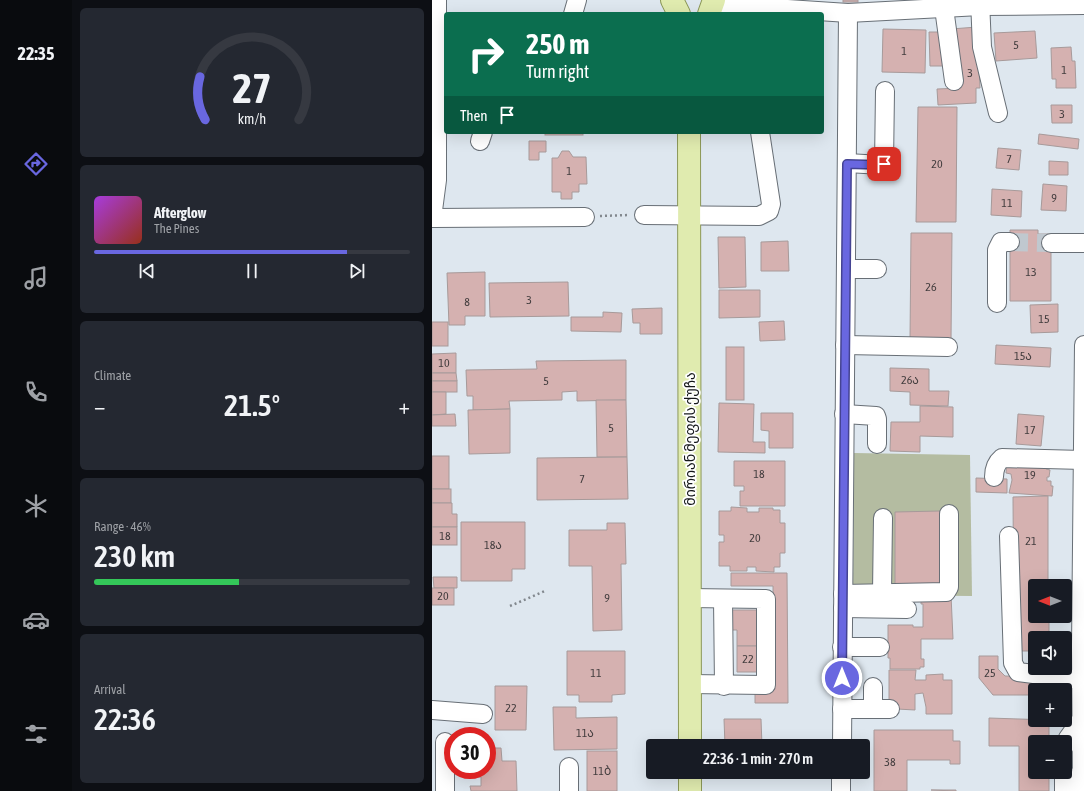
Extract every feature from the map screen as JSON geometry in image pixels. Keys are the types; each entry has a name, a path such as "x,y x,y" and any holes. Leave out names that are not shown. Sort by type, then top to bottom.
{"main road":[{"path":"672,0 678,12"},
{"path":"684,0 686,12"},
{"name":"მირიან მეფის ქუჩა","path":"689,134 690,739"},
{"path":"690,779 690,791"}],"street":[{"path":"437,0 437,180 432,218 585,217"},
{"path":"574,12 577,0"},
{"path":"587,12 590,0"},
{"path":"980,3 982,47 998,113"},
{"path":"711,6 840,9 867,6 944,8 980,3 1084,5"},
{"path":"944,8 954,81"},
{"path":"840,9 847,164 842,739"},
{"path":"847,164 884,164 885,91"},
{"path":"644,215 759,216 769,211 772,204 760,134"},
{"path":"997,304 997,250 1001,242 1010,242"},
{"path":"1052,243 1084,243"},
{"path":"846,269 877,269"},
{"path":"845,345 948,347"},
{"path":"1082,791 1081,680 1084,345"},
{"path":"844,414 876,416 877,444"},
{"path":"994,477 997,462 1002,458 1083,460"},
{"path":"843,601 882,593 946,592 949,587 949,514"},
{"path":"882,593 883,518"},
{"path":"1009,536 1013,663 1015,667 1018,672 1081,680"},
{"path":"690,598 766,599 766,685 724,686 690,684"},
{"path":"723,599 724,686"},
{"path":"843,601 907,609"},
{"path":"842,647 880,647"},
{"path":"842,709 881,709 873,687"},
{"path":"432,710 483,714"},
{"path":"1070,735 1081,720"},
{"path":"444,747 439,771 445,791"},
{"path":"569,767 569,791"},
{"path":"841,779 841,791"},
{"path":"1064,779 1064,791"}],"path":[{"path":"585,217 644,215"},
{"path":"510,606 545,591"}],"green space":[{"path":"854,453 970,455 972,596 853,595"}],"building":[{"path":"843,0 858,0 858,2 843,2"},
{"path":"977,27 980,88 976,88 976,103 938,105 937,89 961,88 960,58 952,58 951,29"},
{"path":"883,29 926,30 925,73 882,72"},
{"path":"1035,31 1037,58 996,61 994,33"},
{"path":"929,32 943,32 944,66 930,66"},
{"path":"1071,47 1072,61 1075,61 1076,88 1056,88 1056,79 1052,79 1051,48"},
{"path":"1051,105 1072,105 1072,123 1052,123"},
{"path":"918,107 957,107 956,222 916,222"},
{"path":"545,134 583,134 583,135"},
{"path":"1039,134 1079,139 1078,149 1038,144"},
{"path":"529,141 546,141 546,152 539,152 539,160 529,160"},
{"path":"998,148 1021,150 1019,170 996,168"},
{"path":"562,151 569,151 573,157 586,157 587,184 579,184 579,192 572,192 572,199 561,199 561,192 552,192 552,158 558,158"},
{"path":"1049,161 1068,162 1068,175 1049,175"},
{"path":"1043,184 1067,186 1066,211 1041,210"},
{"path":"992,189 1022,191 1021,217 991,215"},
{"path":"1010,230 1038,230 1038,234 1051,234 1051,301 1010,301"},
{"path":"911,233 952,233 951,341 910,340"},
{"path":"718,237 745,237 746,287 719,288"},
{"path":"788,241 789,271 761,271 761,242"},
{"path":"485,272 485,316 465,316 465,325 449,325 447,273"},
{"path":"568,282 569,316 490,317 489,283"},
{"path":"719,290 760,290 760,317 719,318"},
{"path":"1058,304 1058,332 1031,333 1030,305"},
{"path":"662,308 662,334 640,334 640,323 633,323 632,309"},
{"path":"603,312 622,313 621,332 571,331 571,317 603,317"},
{"path":"784,321 785,340 760,341 759,322"},
{"path":"432,322 448,322 448,346 432,346"},
{"path":"996,345 1051,348 1050,367 995,364"},
{"path":"726,347 744,347 744,400 726,400"},
{"path":"456,353 456,373 432,373 432,354"},
{"path":"626,360 626,400 577,401 577,391 562,392 562,400 509,401 510,409 473,410 473,396 467,396 466,370 537,369 536,361"},
{"path":"890,368 929,369 929,391 949,391 948,406 910,405 910,392 890,391"},
{"path":"432,373 456,373 457,381 432,381"},
{"path":"432,381 457,381 457,392 432,392"},
{"path":"432,392 446,392 446,414 432,415"},
{"path":"596,400 626,400 627,457 597,457"},
{"path":"719,403 754,404 753,442 765,442 765,453 718,452"},
{"path":"920,406 953,407 953,437 920,436 920,452 890,451 891,422 920,422"},
{"path":"510,409 510,453 469,454 468,410"},
{"path":"761,413 793,413 793,448 769,448 769,431 761,430"},
{"path":"455,414 456,426 432,426 432,415"},
{"path":"1018,414 1044,416 1041,446 1016,444"},
{"path":"432,456 449,456 449,489 432,489"},
{"path":"1047,456 1046,469 1050,470 1047,481 1051,481 1051,486 1053,486 1052,496 1009,493 1012,480 1011,474 1006,473 1007,463"},
{"path":"627,457 628,499 537,500 537,458"},
{"path":"734,461 785,461 785,506 740,506 740,491 744,491 744,486 734,486"},
{"path":"976,478 1007,479 1007,493 976,492"},
{"path":"432,489 451,489 451,503 432,503"},
{"path":"1048,496 1048,579 1028,579 1028,623 1049,623 1049,631 1028,631 1028,651 1014,651 1013,497"},
{"path":"432,503 452,503 452,514 457,514 457,527 432,527"},
{"path":"731,507 747,508 747,512 759,512 759,508 773,508 773,510 780,510 780,523 785,523 785,553 780,553 780,567 774,567 774,572 756,571 756,567 747,567 747,571 730,571 730,566 719,566 719,542 724,542 724,535 719,535 719,511 731,511"},
{"path":"940,511 941,591 895,591 895,512"},
{"path":"461,522 525,522 525,569 512,569 512,581 461,581"},
{"path":"607,523 625,523 626,564 621,564 622,630 593,631 592,566 569,566 569,530 607,530"},
{"path":"432,527 457,527 457,545 432,545"},
{"path":"731,573 787,573 788,703 755,703 755,690 774,690 773,586 731,586"},
{"path":"433,577 457,577 457,588 434,588"},
{"path":"432,588 454,588 454,605 432,605"},
{"path":"951,595 953,639 921,639 921,659 924,659 924,667 920,667 920,669 890,669 890,658 888,658 888,625 913,625 913,627 923,627 923,604 921,604 921,599"},
{"path":"732,610 758,610 758,646 737,646 737,630 732,630"},
{"path":"737,646 758,646 759,672 737,672"},
{"path":"567,651 625,651 625,694 612,695 612,702 579,702 579,695 567,695"},
{"path":"979,656 998,656 998,669 1005,676 1049,677 1049,683 1028,683 1028,695 993,695 979,678"},
{"path":"889,670 916,670 915,680 926,680 926,675 943,674 943,680 952,680 952,714 926,714 923,693 915,694 915,710 897,709 889,705"},
{"path":"495,686 527,686 526,730 496,730"},
{"path":"553,707 576,707 576,718 617,717 617,749 554,750"},
{"path":"989,718 1028,719 1028,727 1049,727 1049,735 1028,735 1028,779 1049,779 1049,791 1019,791 1019,746 989,746"},
{"path":"724,719 761,719 762,739 725,739"},
{"path":"874,730 953,730 953,741 960,741 960,764 950,764 950,760 907,760 907,791 874,791"},
{"path":"496,748 501,748 502,761 516,761 517,791 471,791 470,786 481,786 481,779 496,779"},
{"path":"587,751 617,751 617,791 587,791"},
{"path":"931,790 956,790 956,791"}],"tunnel":[{"path":"1010,242 1051,243"}],"route":[{"path":"842,678 847,164 884,164"}]}
